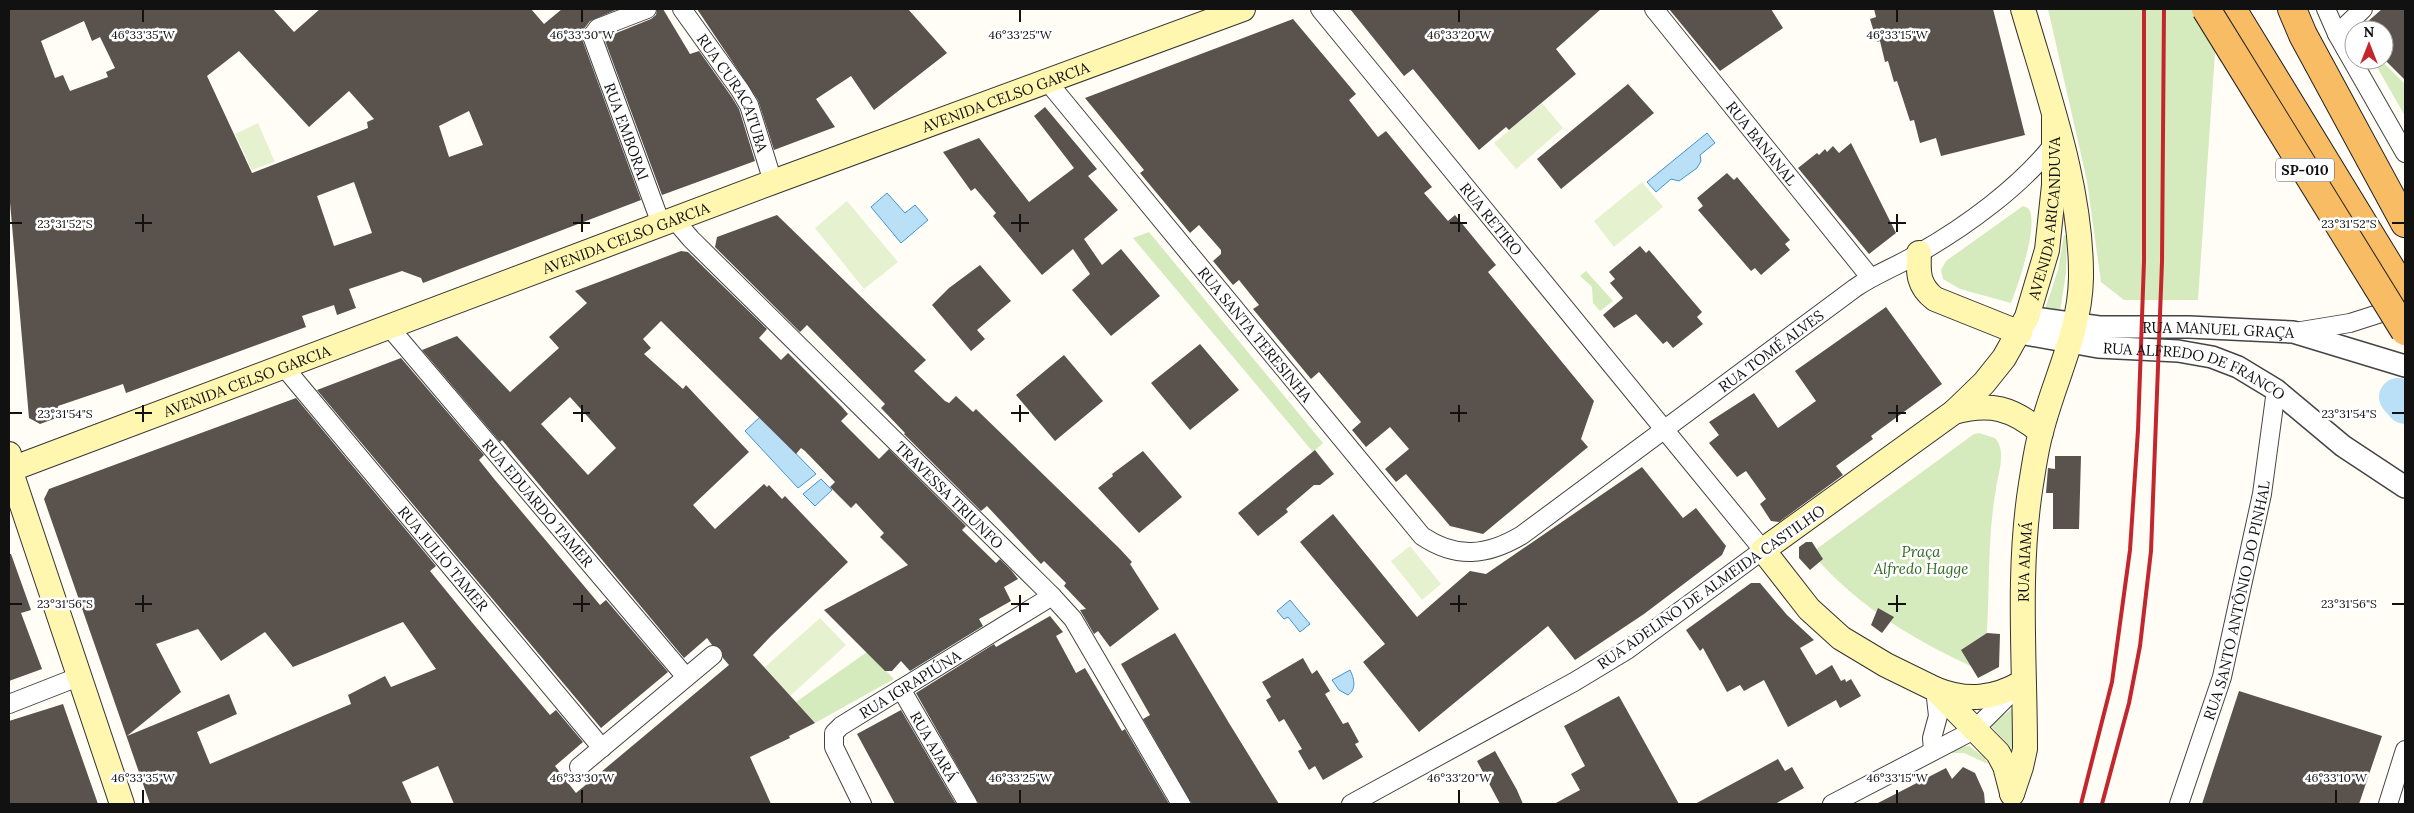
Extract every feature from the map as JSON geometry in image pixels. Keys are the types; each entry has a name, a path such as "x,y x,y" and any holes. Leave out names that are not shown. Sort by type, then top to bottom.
{"highway":[{"name":"SP-010","path":"2206,9 2405,330"},
{"name":"SP-010","path":"2232,9 2405,292"},
{"path":"2292,9 2312,52 2405,223"}],"main road":[{"name":"AVENIDA CELSO GARCIA","path":"9,464 390,328 668,221 1242,9"},
{"name":"AVENIDA ARICANDUVA","path":"2024,9 2065,153 2075,204 2081,280 2073,334"},
{"name":"AVENIDA ARICANDUVA","path":"2024,325 2047,250 2054,185 2054,119"},
{"path":"1919,253 1918,271 1925,292 1934,299 2024,325"},
{"name":"RUA ADELINO DE ALMEIDA CASTILHO","path":"1763,550 1954,412 1984,383 2024,325"},
{"name":"RUA AIAMÁ","path":"2009,799 2021,767 2024,749 2023,682 2026,531 2041,432 2073,334"},
{"path":"1954,412 1972,407 1991,407 2010,411 2026,420 2041,432"},
{"path":"9,464 78,677 122,804"},
{"path":"1763,550 1809,609 1841,638 1886,666 1949,695 1980,698 1995,695 2023,682"},
{"path":"1935,689 1998,753 2005,766 2009,799"}],"street":[{"name":"RUA EMBORAI","path":"647,9 595,30 592,40 668,221"},
{"name":"RUA CURACATUBA","path":"682,9 749,105 773,182"},
{"name":"RUA RETIRO","path":"1320,9 1763,550"},
{"name":"RUA BANANAL","path":"1654,9 1870,277"},
{"path":"2326,9 2337,34 2405,153"},
{"path":"2337,34 2363,9"},
{"name":"RUA SANTA TERESINHA","path":"1046,81 1422,536 1437,546 1446,549 1484,552"},
{"name":"RUA TOMÉ ALVES","path":"1484,552 1505,546 1522,535 1663,428 1870,277 1919,253 2016,186 2037,166 2053,145"},
{"name":"TRAVESSA TRIUNFO","path":"668,221 691,239 1073,619 1181,804"},
{"path":"2292,332 2350,323 2405,304"},
{"name":"RUA MANUEL GRAÇA","path":"2024,325 2073,334 2189,327 2292,332 2405,366"},
{"name":"RUA EDUARDO TAMER","path":"390,328 686,677"},
{"name":"RUA ALFREDO DE FRANCO","path":"2073,334 2120,349 2178,351 2212,357 2238,367 2276,390 2343,446 2405,487"},
{"name":"RUA JULIO TAMER","path":"284,367 602,748"},
{"name":"RUA SANTO ANTÔNIO DO PINHAL","path":"2179,804 2222,677 2262,494 2276,390"},
{"name":"RUA ADELINO DE ALMEIDA CASTILHO","path":"1350,804 1574,682 1627,650 1763,550"},
{"name":"RUA IGRAPIÚNA","path":"862,804 834,747 834,733 841,726 1052,596"},
{"path":"579,767 714,655"},
{"path":"9,704 78,677"},
{"path":"1832,804 1974,730 2023,682"},
{"name":"RUA AJARÁ","path":"901,689 968,804"},
{"path":"1933,750 1932,738 1938,716 1935,689"},
{"path":"2388,804 2405,750"}],"green space":[{"path":"2048,9 2218,9 2198,300 2124,300 2101,282 2087,181"},
{"path":"2379,70 2391,70 2405,84 2405,116"},
{"path":"1542,103 1563,128 1516,169 1494,143"},
{"path":"258,123 275,162 252,170 235,134"},
{"path":"1642,182 1663,207 1614,247 1594,221"},
{"path":"847,201 898,262 864,289 815,228"},
{"path":"2023,206 2028,208 2031,215 2030,239 2023,269 2011,303 1960,289 1943,279 1941,270 1946,261"},
{"path":"1149,232 1323,443 1313,452 1133,238"},
{"path":"2064,235 2067,236 2066,273 2060,311 2044,312 2058,270"},
{"path":"1586,271 1613,301 1600,311 1593,303 1592,287 1580,276"},
{"name":"Praça Alfredo Hagge","path":"1979,433 1995,438 1999,444 2001,456 1991,534 1986,649 1983,672 1934,648 1890,622 1850,591 1811,553 1974,434"},
{"path":"1410,546 1441,584 1422,600 1391,561"},
{"path":"820,618 846,645 790,696 765,667"},
{"path":"867,652 894,679 815,723 796,702"},
{"path":"2013,708 2013,750 1990,725"},
{"path":"1969,746 1984,757 1988,764 1964,753 1950,753 1961,747"}],"water":[{"path":"1707,133 1715,143 1700,155 1701,161 1697,168 1679,181 1671,179 1656,192 1647,182"},
{"path":"887,193 905,213 915,205 928,220 901,243 871,207"},
{"path":"760,417 816,474 798,488 745,431"},
{"path":"821,479 832,490 815,506 803,494"},
{"path":"1290,600 1310,624 1300,632 1288,617 1284,619 1277,611"},
{"path":"1350,670 1354,687 1348,695 1339,690 1332,680"}],"building":[{"path":"9,9 273,9 294,32 320,9 531,9 544,24 562,9 618,9 590,21 583,30 582,39 641,200 423,283 421,278 402,271 349,289 356,308 337,315 334,305 302,316 306,327 126,393 123,384 58,406 59,417 40,424 29,418 9,191","holes":["84,21 92,41 100,37 115,68 106,72 108,77 70,91 63,75 55,78 41,41","239,51 309,127 349,91 374,119 367,122 368,128 252,173 207,76","469,111 483,145 449,157 439,126","354,182 372,233 334,246 317,196"]},
{"path":"657,9 663,9 690,54 699,51 731,96 739,109 755,161 662,195 604,38 651,19 656,15"},
{"path":"697,9 908,9 947,53 874,110 851,76 816,99 835,127 774,150 758,100"},
{"path":"1350,9 1601,9 1556,49 1576,74 1509,130 1506,127 1479,150 1413,69 1404,76"},
{"path":"1669,9 1771,9 1783,28 1720,71"},
{"path":"1874,9 1993,9 2025,135 1941,156 1936,138 1920,143 1914,120 1910,121 1897,81 1894,82 1888,61 1885,62 1880,41 1877,42 1870,19 1876,17"},
{"path":"2382,9 2405,9 2405,80 2394,69 2394,20 2369,20"},
{"path":"1293,19 1356,94 1349,100 1378,137 1386,131 1432,187 1424,193 1448,221 1455,215 1496,265 1488,272 1594,401 1581,439 1588,447 1483,534 1450,526 1406,474 1396,482 1385,469 1409,449 1390,427 1366,447 1352,430 1361,422 1319,372 1311,379 1253,309 1259,305 1239,280 1233,285 1213,261 1221,254 1221,250 1199,225 1190,233 1140,173 1144,170 1085,98"},
{"path":"1628,84 1654,113 1561,189 1537,159"},
{"path":"1045,107 1097,169 1088,176 1118,210 1084,239 1102,265 1121,249 1160,296 1111,336 1072,290 1090,274 1073,249 1042,275 993,216 996,213 975,188 971,191 943,152 979,138 1029,202 1074,168 1034,116"},
{"path":"1851,143 1896,233 1869,254 1798,168 1825,149 1827,152 1833,146 1839,153"},
{"path":"1727,173 1734,180 1737,177 1790,240 1785,244 1790,250 1761,275 1755,268 1751,271 1698,210 1703,206 1697,198"},
{"path":"777,215 926,360 914,371 945,401 949,403 956,396 973,412 976,409 1120,549 1132,562 1130,564 1159,609 1110,647 1098,631 1094,634 1080,610 1086,609 1064,586 1066,583 1044,561 1041,564 987,506 981,511 904,434 881,408 885,404 807,325 800,332 715,247 717,237"},
{"path":"1640,246 1646,253 1649,250 1702,312 1697,317 1703,324 1673,348 1667,341 1663,344 1636,314 1614,328 1603,315 1623,298 1610,283 1615,279 1609,272"},
{"path":"681,251 688,252 767,329 759,338 781,360 788,353 842,407 848,414 841,421 879,459 889,449 966,526 962,530 996,563 1000,559 1011,570 1018,579 1004,587 1011,601 979,619 983,626 910,671 901,661 892,671 885,671 824,610 908,565 880,537 884,533 856,503 851,508 830,487 835,482 805,451 801,448 796,454 661,321 643,339 651,348 644,354 683,389 686,385 749,452 693,505 715,529 764,484 767,487 769,485 782,499 785,496 848,562 753,655 815,723 789,736 790,738 750,757 771,804 454,804 438,766 402,782 412,804 150,804 44,499 49,489 296,398 436,566 430,571 470,620 550,715 556,710 583,742 555,766 576,793 729,665 723,658 721,649 712,645 707,638 684,658 502,440 500,442 422,350 457,336 510,392 559,348 549,337 587,303 575,291","holes":["570,397 616,448 588,475 541,424","403,622 436,669 391,687 385,676 348,695 351,704 210,764 197,732 237,714 229,694 127,736 181,692 156,644 198,629 221,661 265,632 293,667"]},
{"path":"980,265 1011,301 977,330 985,339 971,351 932,305 949,288"},
{"path":"1886,307 1942,384 1871,436 1873,439 1836,466 1843,475 1779,522 1771,521 1760,504 1766,499 1746,471 1737,477 1709,443 1719,435 1709,422 1754,393 1778,428 1816,401 1795,371"},
{"path":"1200,344 1239,390 1190,430 1151,383"},
{"path":"1064,355 1103,401 1055,441 1016,395"},
{"path":"401,358 484,455 479,460 600,605 606,600 668,672 601,728 317,390"},
{"path":"1315,450 1334,474 1320,485 1314,485 1286,509 1288,512 1258,536 1238,513"},
{"path":"1143,451 1182,497 1139,533 1098,488 1113,476 1112,474"},
{"path":"2055,456 2081,456 2079,529 2053,529 2053,493 2046,493 2048,468 2055,469"},
{"path":"1642,467 1683,518 1696,508 1726,546 1722,555 1644,614 1575,660 1548,626 1419,732 1363,662 1385,644 1300,542 1333,514 1417,617 1470,571 1486,574"},
{"path":"1806,542 1812,542 1823,559 1810,570 1799,558 1799,547"},
{"path":"9,554 11,554 31,610 21,613 42,669 9,681"},
{"path":"1751,583 1760,583 1787,615 1814,640 1800,648 1816,675 1832,665 1841,681 1845,679 1846,682 1851,679 1861,696 1840,708 1836,700 1788,727 1764,680 1744,691 1740,685 1727,692 1703,648 1700,651 1686,630"},
{"path":"1878,608 1894,617 1882,633 1871,625"},
{"path":"1050,616 1063,632 1056,636 1076,673 1085,668 1122,731 1125,729 1169,804 979,804 916,693 994,644 996,647"},
{"path":"1175,633 1279,804 1192,804 1143,719 1150,715 1121,664"},
{"path":"1987,633 2000,634 1999,667 1978,678 1961,650"},
{"path":"1303,658 1312,674 1317,670 1330,691 1325,694 1343,724 1348,722 1359,742 1355,744 1363,757 1323,780 1315,766 1309,770 1298,751 1302,749 1284,719 1279,722 1266,700 1271,697 1262,682"},
{"path":"2239,691 2382,736 2359,804 2202,804"},
{"path":"1619,696 1679,804 1554,804 1580,790 1571,774 1585,766 1564,726"},
{"path":"63,704 98,804 9,804 9,721"},
{"path":"901,710 956,804 895,804 857,734"},
{"path":"1495,751 1523,804 1500,804 1477,761"},
{"path":"1778,759 1785,771 1792,767 1804,788 1775,804 1695,804"},
{"path":"1963,767 1975,773 1984,793 1985,804 1876,804 1946,768 1952,779"}],"waterway":[{"path":"2398,397 2405,405"}],"railway":[{"path":"2081,804 2112,682 2130,550 2138,430 2144,261 2144,9"},
{"path":"2102,804 2129,703 2140,646 2151,551 2162,262 2164,9"}]}
